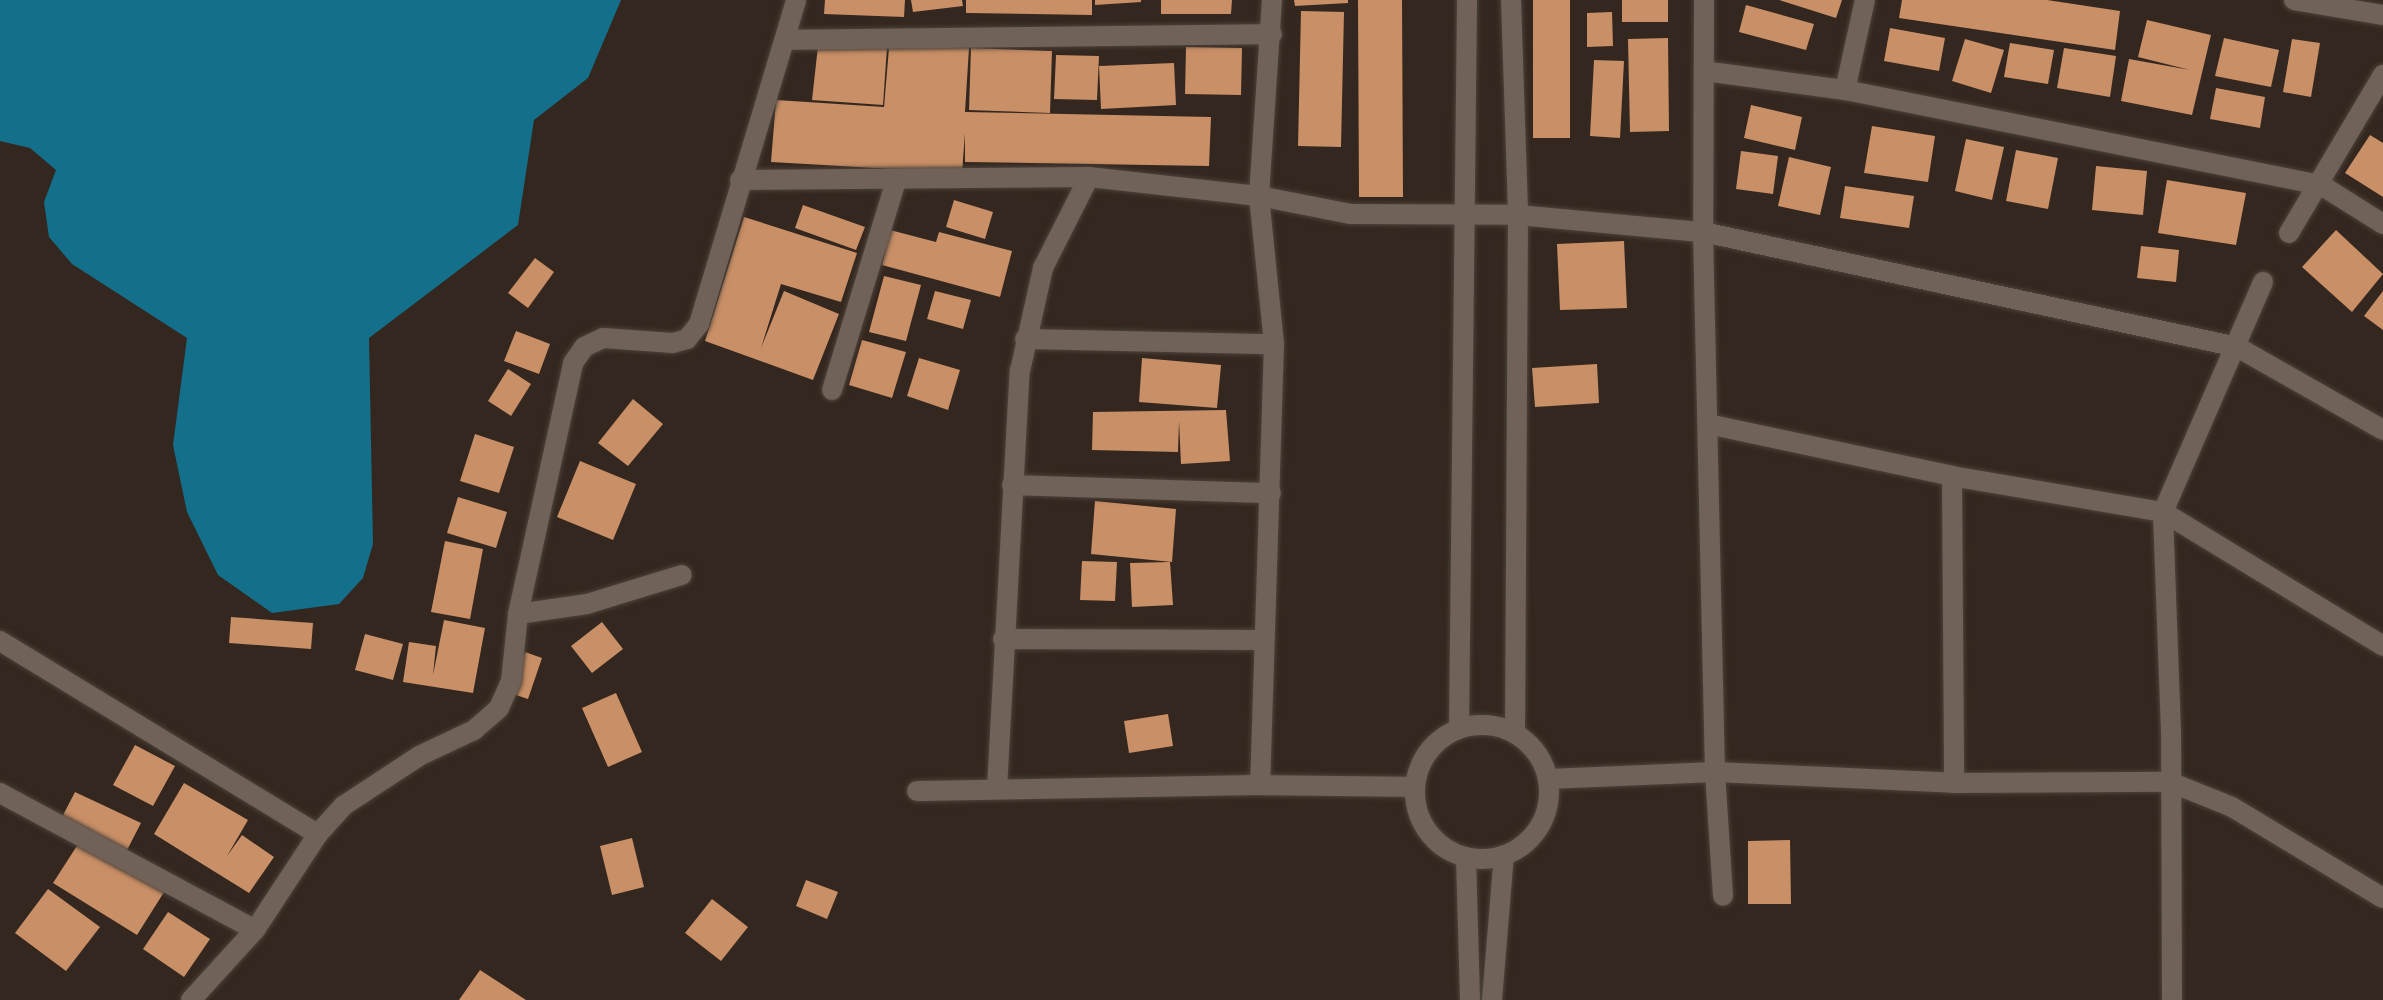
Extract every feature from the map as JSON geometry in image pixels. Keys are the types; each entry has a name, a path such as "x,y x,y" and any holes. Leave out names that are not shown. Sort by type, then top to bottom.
{"street":[{"path":"191,1000 255,930 318,834 374,782 474,730 499,708 511,681 518,614 573,363 584,347 603,338 673,343 687,339 699,324 796,0"},
{"path":"1260,785 1274,344 1259,196 1272,0"},
{"path":"1459,729 1468,216 1467,0"},
{"path":"1511,0 1518,215 1515,734"},
{"path":"1704,0 1703,232 1715,772 1723,896"},
{"path":"1845,90 1865,0"},
{"path":"2294,0 2383,15"},
{"path":"785,40 1272,34"},
{"path":"1704,71 1845,90 2321,185 2383,224"},
{"path":"2289,233 2321,185 2383,75"},
{"path":"740,180 1089,177 1259,196 1351,214 1518,215 1703,232 2237,347 2383,430"},
{"path":"997,789 1012,485 1025,339 1043,268 1089,177"},
{"path":"832,390 896,181"},
{"path":"2172,1000 2163,512 2263,282"},
{"path":"1025,339 1274,344"},
{"path":"1708,424 1952,476 2163,512 2383,646"},
{"path":"1952,476 1954,783"},
{"path":"1012,485 1271,493"},
{"path":"518,614 587,604 682,575"},
{"path":"1003,639 1264,640"},
{"path":"0,641 318,834"},
{"path":"1478,725 1515,734 1541,761 1548,779 1547,807 1535,833 1504,855 1466,857 1433,839 1415,805 1414,787 1428,751 1459,729 1478,725"},
{"path":"1548,779 1715,772 1954,783 2170,782 2232,807 2383,898"},
{"path":"917,791 1260,785 1414,787"},
{"path":"0,793 255,930"},
{"path":"1492,1000 1504,855"},
{"path":"1466,857 1470,1000"}],"water":[{"path":"0,0 621,0 588,78 534,120 518,225 369,338 373,544 363,578 339,604 272,613 218,575 187,512 173,445 187,338 72,264 49,237 44,202 56,170 30,148 0,141"}],"building":[{"path":"825,0 905,0 904,17 824,14"},
{"path":"911,0 962,0 963,6 913,12"},
{"path":"966,0 1092,0 1092,15 966,13"},
{"path":"1095,0 1141,0 1141,2 1095,5"},
{"path":"1161,0 1232,0 1231,14 1161,14"},
{"path":"1294,0 1348,0 1348,3 1295,6"},
{"path":"1358,0 1402,0 1403,197 1359,197"},
{"path":"1533,0 1570,0 1570,138 1533,138"},
{"path":"1622,0 1668,0 1668,22 1622,22"},
{"path":"1779,0 1842,0 1836,18"},
{"path":"1902,0 2047,0 2120,11 2115,50 1899,18"},
{"path":"1746,5 1814,24 1806,50 1739,32"},
{"path":"1301,11 1344,12 1341,147 1298,146"},
{"path":"1612,12 1613,46 1587,47 1587,13"},
{"path":"2147,20 2211,35 2192,115 2121,101 2129,59 2190,70 2138,57"},
{"path":"1890,28 1945,38 1939,71 1884,61"},
{"path":"1668,38 1669,131 1630,132 1628,39"},
{"path":"2224,38 2279,50 2271,87 2215,76"},
{"path":"1965,39 2004,50 1991,93 1952,81"},
{"path":"2292,39 2320,43 2311,97 2283,92"},
{"path":"2010,43 2054,50 2048,84 2004,77"},
{"path":"818,46 887,47 883,105 812,100"},
{"path":"1186,47 1242,48 1241,95 1185,94"},
{"path":"889,48 969,48 965,112 1211,117 1209,166 965,162 965,133 962,173 771,162 776,100 884,107"},
{"path":"971,48 1052,51 1050,113 969,110"},
{"path":"2064,48 2116,56 2110,97 2057,88"},
{"path":"1056,55 1099,56 1097,100 1054,99"},
{"path":"1594,60 1624,61 1620,138 1590,136"},
{"path":"1174,63 1176,105 1101,109 1099,66"},
{"path":"2216,88 2265,97 2260,128 2210,119"},
{"path":"1751,105 1802,117 1795,150 1744,138"},
{"path":"1872,126 1935,136 1928,182 1864,173"},
{"path":"2370,135 2383,143 2383,197 2345,173"},
{"path":"1966,139 2004,147 1992,200 1955,191"},
{"path":"2016,150 2058,158 2048,209 2006,201"},
{"path":"1741,151 1778,156 1773,194 1736,189"},
{"path":"1789,157 1831,167 1820,215 1778,206"},
{"path":"2096,166 2147,171 2143,215 2092,210"},
{"path":"2167,180 2246,193 2236,245 2158,233"},
{"path":"1845,186 1914,196 1909,228 1840,218"},
{"path":"954,200 993,212 985,239 946,227"},
{"path":"803,205 865,227 856,250 795,228"},
{"path":"744,217 857,253 841,302 781,284 761,348 784,291 839,314 813,380 705,341"},
{"path":"890,230 936,242 939,232 1012,251 1000,297 882,265"},
{"path":"2336,230 2383,274 2352,312 2302,267"},
{"path":"1624,241 1627,308 1560,310 1557,244"},
{"path":"2141,246 2179,250 2176,282 2137,278"},
{"path":"535,258 554,272 528,308 508,293"},
{"path":"884,276 921,285 906,341 869,332"},
{"path":"935,291 971,300 963,329 927,319"},
{"path":"2383,291 2383,330 2364,316"},
{"path":"516,331 550,344 539,374 504,361"},
{"path":"862,340 906,352 892,398 849,385"},
{"path":"919,358 960,370 948,410 907,396"},
{"path":"1142,358 1221,365 1217,408 1139,402"},
{"path":"1597,364 1599,403 1535,407 1532,368"},
{"path":"508,369 531,384 511,416 488,401"},
{"path":"633,399 663,424 628,466 598,443"},
{"path":"1226,410 1230,461 1181,464 1179,421 1178,452 1092,450 1093,412"},
{"path":"475,434 514,447 499,493 460,481"},
{"path":"580,461 636,484 613,540 557,517"},
{"path":"458,497 507,512 496,548 447,533"},
{"path":"1095,501 1176,509 1172,562 1091,554"},
{"path":"445,541 483,549 470,619 431,612"},
{"path":"1082,561 1117,562 1115,601 1080,600"},
{"path":"1170,562 1173,605 1132,607 1130,563"},
{"path":"231,617 313,623 311,649 229,643"},
{"path":"444,620 485,628 473,693 403,682 409,642 436,646 433,675"},
{"path":"602,622 623,649 592,673 571,646"},
{"path":"365,634 403,644 393,680 355,670"},
{"path":"525,652 542,658 528,699 510,693"},
{"path":"616,693 642,752 608,767 582,708"},
{"path":"1168,714 1173,746 1129,753 1124,721"},
{"path":"135,745 175,766 153,806 113,785"},
{"path":"184,783 248,820 227,856 242,835 274,857 249,893 154,834"},
{"path":"75,792 141,823 125,854 59,823"},
{"path":"82,838 166,889 137,935 53,883"},
{"path":"632,838 644,887 612,895 600,846"},
{"path":"1790,840 1791,904 1748,904 1748,841"},
{"path":"806,880 838,892 827,919 796,906"},
{"path":"48,889 100,927 66,971 15,933"},
{"path":"712,899 748,927 721,961 685,933"},
{"path":"168,912 210,939 184,977 143,949"},
{"path":"480,970 526,1000 459,1000"}]}
